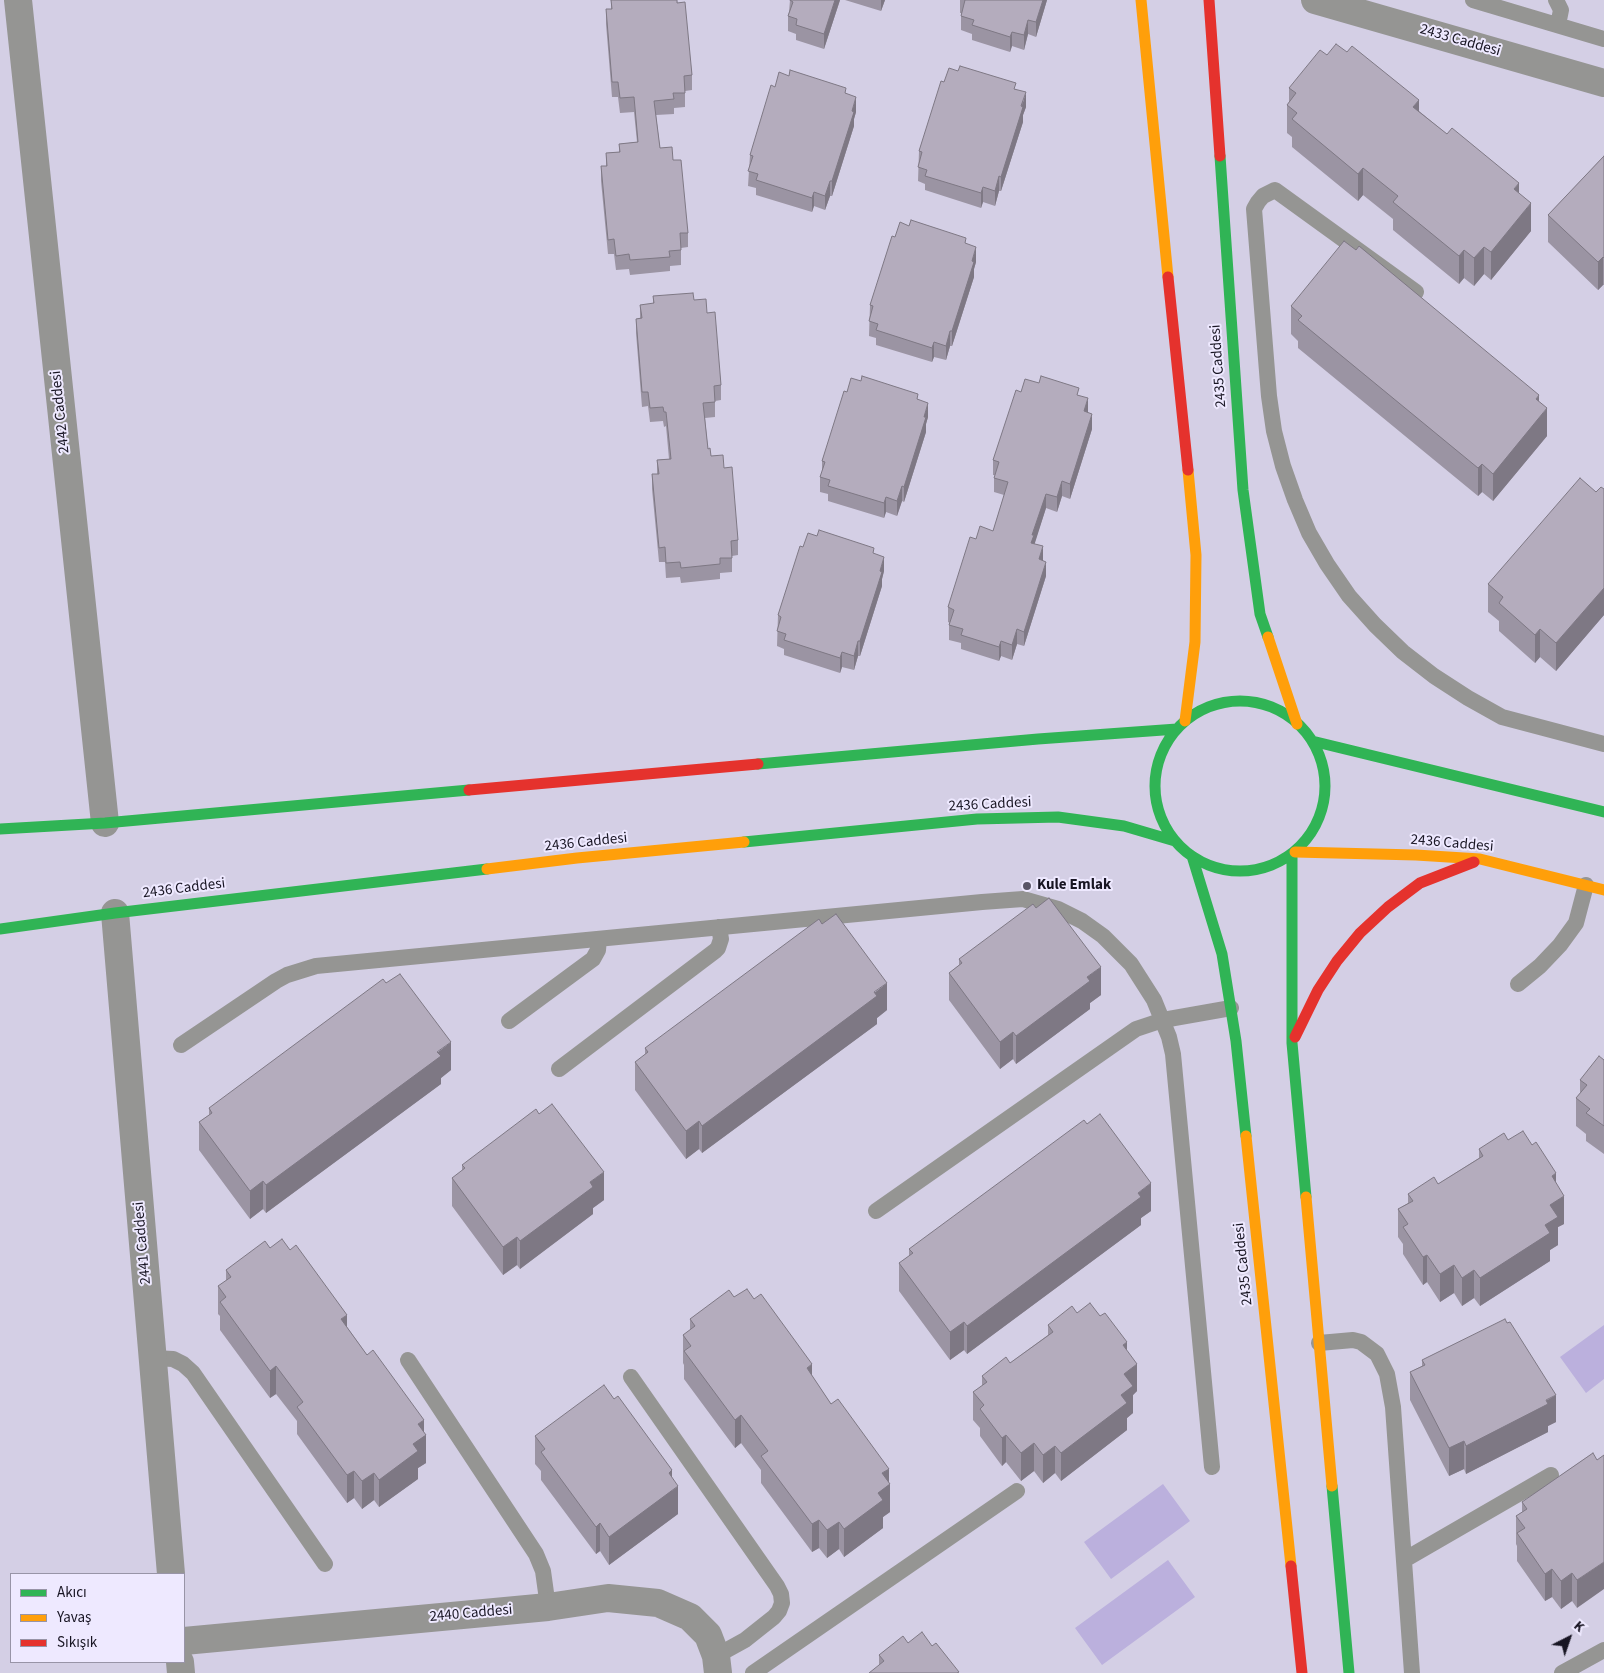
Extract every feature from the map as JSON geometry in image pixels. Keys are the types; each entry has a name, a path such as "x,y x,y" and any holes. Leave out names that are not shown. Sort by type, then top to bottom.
{"street":[{"name":"2442 Caddesi","path":"18,0 105,823"},
{"name":"2435 Caddesi","path":"1141,0 1196,555 1195,642 1181,725"},
{"name":"2435 Caddesi","path":"1209,0 1243,490 1260,614 1297,724"},
{"name":"2433 Caddesi","path":"1315,0 1604,83"},
{"name":"2435 Caddesi","path":"1242,701 1279,711 1297,724 1312,741 1317,750 1324,772 1325,794 1316,826 1293,853 1273,865 1242,872 1221,869 1201,862 1175,841 1159,812 1155,784 1160,757 1170,737 1181,725 1204,709 1225,702 1242,701"},
{"path":"0,829 105,823 1181,725"},
{"path":"1312,741 1604,812"},
{"name":"2436 Caddesi","path":"0,929 115,913 577,858 977,819 1058,817 1124,826 1175,841"},
{"path":"1293,853 1292,1043 1349,1673"},
{"name":"2436 Caddesi","path":"1293,853 1416,855 1480,859 1604,890"},
{"name":"2435 Caddesi","path":"1192,856 1222,954 1237,1051 1302,1673"},
{"path":"1292,1043 1318,990 1337,961 1360,933 1388,907 1420,883 1480,859"},
{"name":"2441 Caddesi","path":"115,913 172,1573"},
{"name":"2440 Caddesi","path":"185,1641 548,1607 608,1598 658,1603 690,1617 708,1635 717,1664"}],"lane":[{"path":"1473,0 1604,39"},
{"path":"1556,0 1561,10 1558,25"},
{"path":"1416,292 1275,190 1263,196 1258,202 1254,209 1269,396 1274,431 1283,466 1295,500 1314,541 1349,596 1403,652 1442,682 1502,717 1604,744"},
{"path":"1518,984 1540,966 1560,945 1576,923 1586,885"},
{"path":"181,1046 276,981 287,975 316,966 1024,899 1058,909 1082,921 1103,936 1131,964 1143,980 1163,1020 1173,1054 1212,1467"},
{"path":"558,1069 715,951 721,939 719,927"},
{"path":"509,1022 593,959 598,950 598,939"},
{"path":"876,1211 1136,1029 1163,1020 1231,1008"},
{"path":"1319,1343 1353,1340 1361,1342 1378,1354 1387,1374 1393,1407 1412,1673"},
{"path":"153,1358 173,1359 183,1364 193,1373 325,1564"},
{"path":"408,1360 536,1554 543,1571 548,1607"},
{"path":"631,1377 781,1594 782,1603 774,1617 717,1664"},
{"path":"1404,1560 1551,1474"},
{"path":"754,1673 1017,1491"},
{"path":"1562,1673 1604,1650"}],"shaded area":[{"path":"1604,1325 1604,1379 1586,1393 1560,1357"},
{"path":"1163,1484 1190,1521 1111,1579 1084,1542"},
{"path":"1168,1560 1195,1597 1102,1665 1075,1628"}],"building":[{"path":"611,0 677,0 677,3 685,2 692,75 684,76 685,93 673,93 674,99 654,101 660,148 672,147 673,160 681,160 688,233 680,233 681,250 669,251 670,257 630,260 629,254 616,256 614,239 608,240 601,166 607,166 606,153 620,152 619,144 638,142 634,97 620,98 618,82 612,82 606,9 612,9"},
{"path":"790,0 835,0 824,34 796,25 797,19 788,16 793,2"},
{"path":"965,0 1043,0 1036,22 1028,20 1024,35 1012,32 1010,37 972,25 974,20 961,16"},
{"path":"1336,44 1347,52 1352,46 1419,100 1413,107 1447,134 1452,128 1519,183 1514,189 1531,203 1491,252 1484,247 1474,258 1464,250 1459,256 1393,202 1398,196 1363,168 1358,174 1292,119 1297,113 1287,105 1296,93 1289,88 1320,50 1327,55"},
{"path":"960,66 1016,83 1014,89 1026,92 1021,106 1023,107 995,191 983,187 981,193 925,176 927,170 918,167 922,152 919,151 941,81 944,82 949,68 958,71"},
{"path":"790,70 846,88 845,93 856,97 852,111 854,112 832,181 830,181 825,196 814,192 812,198 756,180 758,174 748,171 753,156 750,155 771,85 775,87 779,72 789,76"},
{"path":"1604,156 1604,258 1598,262 1548,215"},
{"path":"911,220 966,238 965,243 976,247 972,261 974,262 946,346 934,342 932,348 876,330 878,324 869,321 873,306 870,305 892,236 895,237 900,222 909,226"},
{"path":"1344,241 1356,250 1359,246 1539,395 1536,399 1547,408 1493,474 1482,464 1478,468 1298,320 1302,316 1291,306"},
{"path":"693,293 694,300 706,299 707,313 715,312 721,385 714,386 715,402 703,403 708,449 710,448 711,456 723,455 724,468 732,467 738,540 731,541 732,558 720,558 720,564 681,568 680,562 666,563 665,547 659,548 652,474 659,474 657,460 671,459 666,412 664,412 663,407 650,408 648,392 642,392 636,319 642,318 640,305 654,303 653,296"},
{"path":"862,376 918,394 917,399 928,403 924,417 926,417 904,487 902,486 897,501 886,497 884,503 828,486 830,480 820,477 825,462 822,461 844,391 847,392 851,378 861,381"},
{"path":"1041,376 1079,388 1077,395 1088,398 1084,411 1092,414 1070,484 1062,481 1057,497 1046,494 1032,535 1034,535 1031,543 1043,546 1039,559 1046,562 1024,632 1017,629 1012,645 1001,641 999,647 961,635 963,629 949,625 954,610 948,607 970,537 976,539 980,526 993,531 1008,482 994,478 999,462 993,460 1016,390 1021,392 1025,379 1039,383"},
{"path":"1580,478 1596,492 1601,487 1604,489 1604,588 1556,643 1540,629 1535,635 1499,603 1503,597 1488,584"},
{"path":"819,530 874,548 873,553 884,557 880,571 882,572 854,656 842,652 840,658 784,640 786,634 777,631 781,617 778,615 800,546 803,547 808,533 817,536"},
{"path":"1049,898 1101,967 1087,977 1090,981 1016,1036 1013,1032 1000,1042 949,973 962,963 959,959 1033,904 1036,908"},
{"path":"836,914 887,983 874,992 877,996 702,1126 699,1121 686,1131 635,1062 648,1052 645,1048 819,919 822,924"},
{"path":"400,974 451,1042 437,1052 441,1056 266,1185 263,1181 250,1191 199,1122 212,1113 209,1108 383,979 386,983"},
{"path":"1599,1056 1604,1060 1604,1126 1586,1113 1590,1109 1576,1098 1587,1085 1580,1080"},
{"path":"552,1104 604,1172 590,1182 593,1187 520,1241 517,1237 503,1247 452,1178 465,1168 462,1165 536,1109 539,1114"},
{"path":"1100,1114 1151,1183 1138,1193 1141,1197 967,1326 964,1322 950,1332 899,1263 913,1253 909,1249 1084,1120 1087,1124"},
{"path":"1523,1131 1532,1145 1536,1142 1556,1173 1552,1176 1564,1196 1550,1205 1558,1217 1545,1225 1550,1233 1480,1278 1474,1270 1462,1278 1454,1265 1440,1274 1427,1255 1423,1257 1403,1227 1408,1224 1398,1209 1413,1201 1408,1194 1434,1177 1438,1184 1483,1156 1479,1149 1504,1133 1508,1140"},
{"path":"282,1239 290,1250 296,1245 347,1315 341,1319 367,1355 373,1350 424,1420 418,1424 426,1435 413,1444 418,1451 379,1480 374,1473 362,1481 354,1471 347,1475 297,1407 303,1402 276,1366 270,1371 220,1302 226,1297 218,1286 231,1277 226,1270 265,1241 270,1248"},
{"path":"747,1289 754,1299 761,1294 812,1364 807,1368 831,1404 838,1399 889,1469 882,1473 890,1484 878,1493 883,1500 844,1529 839,1522 827,1530 819,1520 812,1524 761,1456 768,1451 741,1415 735,1420 684,1351 691,1346 683,1335 695,1326 690,1319 729,1290 734,1297"},
{"path":"1090,1303 1100,1316 1105,1313 1127,1342 1123,1345 1137,1364 1124,1374 1133,1386 1121,1395 1127,1403 1061,1453 1055,1446 1043,1455 1034,1443 1021,1453 1006,1435 1002,1438 980,1409 984,1405 973,1392 987,1382 982,1376 1006,1357 1010,1363 1053,1332 1048,1325 1072,1306 1077,1313"},
{"path":"1505,1319 1507,1323 1510,1322 1556,1395 1546,1400 1548,1404 1466,1446 1464,1441 1449,1448 1410,1372 1425,1365 1422,1360"},
{"path":"604,1385 614,1399 618,1396 672,1470 669,1473 678,1486 609,1537 600,1523 596,1527 541,1452 545,1449 535,1436"},
{"path":"1593,1453 1597,1460 1604,1455 1604,1562 1577,1580 1572,1573 1561,1581 1552,1569 1545,1574 1517,1533 1525,1528 1516,1516 1527,1509 1522,1502"},
{"path":"922,1632 932,1646 936,1643 959,1672 869,1673 884,1661 879,1655 903,1636 908,1643"}],"traffic: fast":[{"path":"1220,156 1243,490 1260,614 1268,637"},
{"path":"1232,701 1248,701 1273,707 1294,720 1306,732 1319,753 1325,786 1319,819 1306,840 1294,852 1273,865 1248,871 1232,871 1207,865 1186,852 1174,840 1161,819 1155,794 1155,778 1161,753 1174,732 1186,720 1207,707 1232,701"},
{"path":"758,764 1038,739 1177,729"},
{"path":"1312,741 1604,812"},
{"path":"0,829 105,823 469,790"},
{"path":"744,842 977,819 1058,817 1124,826 1175,841"},
{"path":"1292,854 1292,1043 1306,1197"},
{"path":"1192,856 1222,954 1236,1041 1246,1136"},
{"path":"0,929 115,913 487,869"},
{"path":"1332,1486 1349,1673"}],"traffic: slow":[{"path":"1141,0 1168,277"},
{"path":"1185,721 1195,642 1196,555 1188,470"},
{"path":"1268,637 1297,724"},
{"path":"487,869 577,858 744,842"},
{"path":"1295,852 1416,855 1480,859 1604,890"},
{"path":"1246,1136 1291,1566"},
{"path":"1306,1197 1332,1486"}],"traffic: jam":[{"path":"1209,0 1220,156"},
{"path":"1168,277 1188,470"},
{"path":"469,790 758,764"},
{"path":"1295,1037 1318,990 1337,961 1360,933 1388,907 1420,883 1474,862"},
{"path":"1291,1566 1302,1673"}],"place":[{"name":"Kule Emlak","path":"1027,886"}]}
